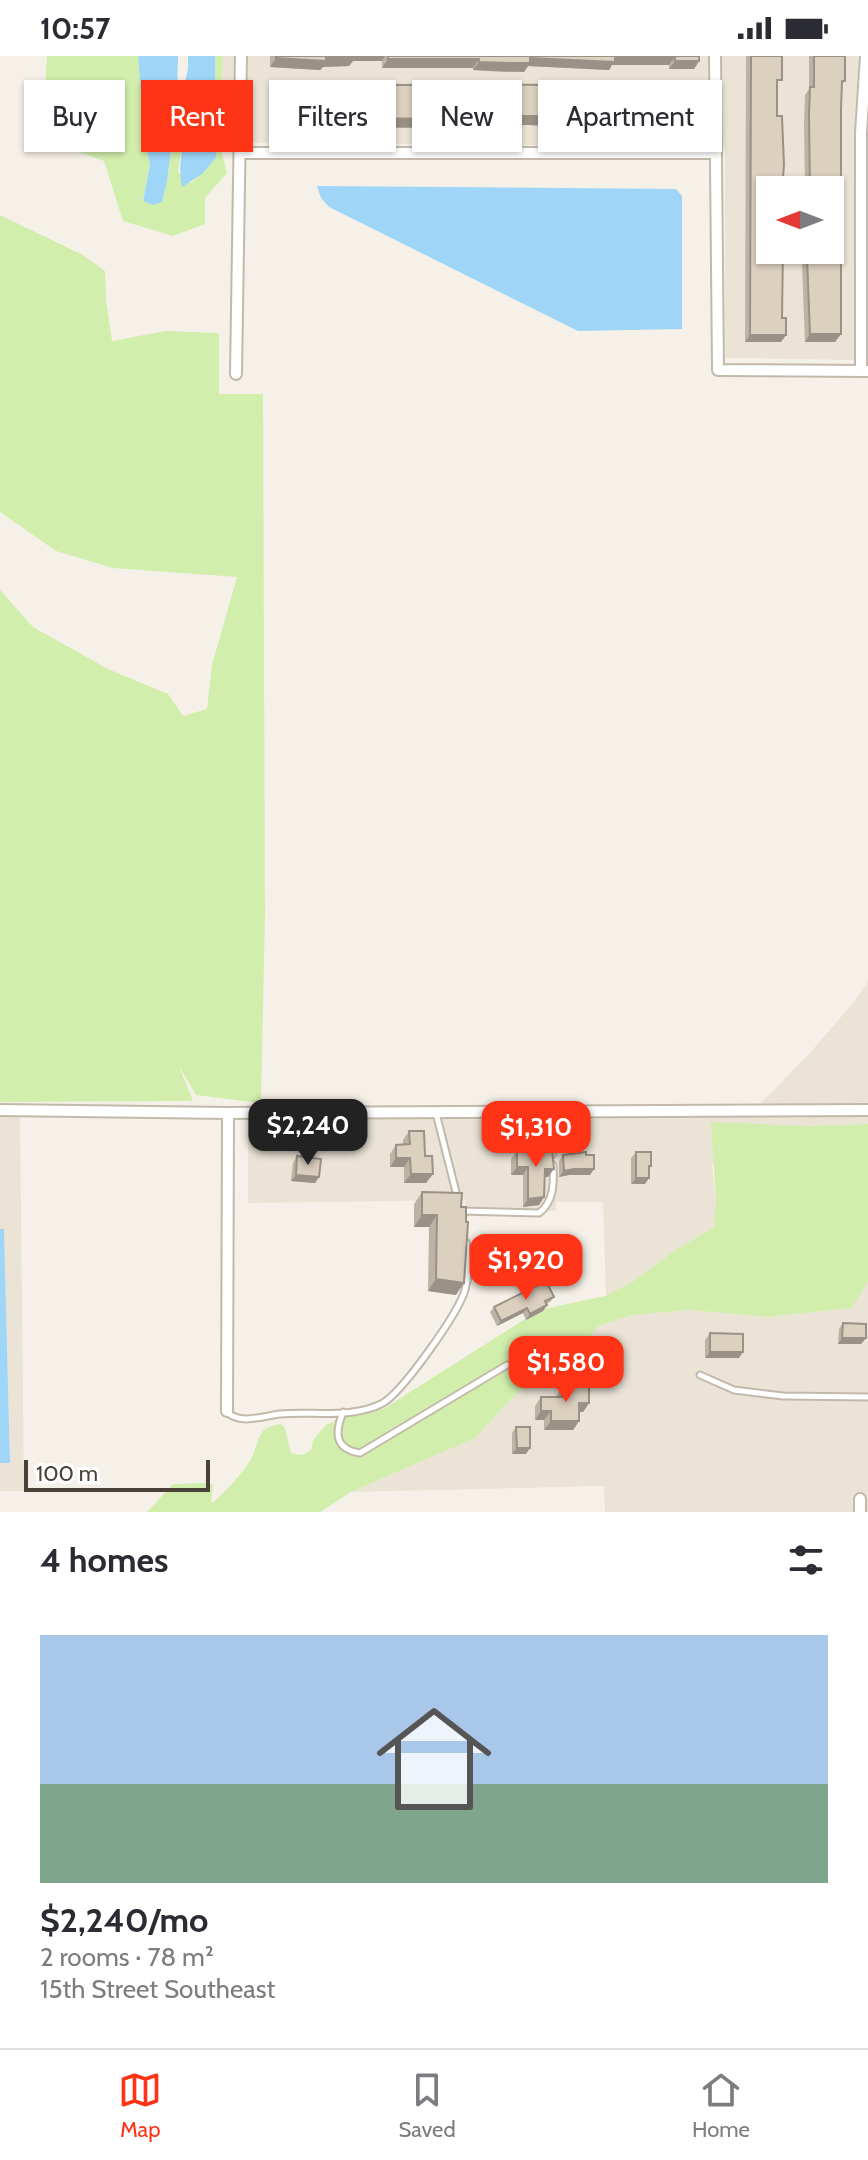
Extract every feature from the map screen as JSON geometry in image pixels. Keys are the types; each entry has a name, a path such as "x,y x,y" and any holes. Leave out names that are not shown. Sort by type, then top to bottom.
{"street":[{"path":"236,374 241,56"},
{"path":"715,56 718,370 864,371 861,133 866,56"},
{"path":"241,153 716,153"},
{"path":"0,1110 228,1113 868,1110"},
{"path":"227,1411 228,1113"},
{"path":"860,1499 860,1512"}],"lane":[{"path":"435,1112 463,1220"},
{"path":"460,1211 529,1213 544,1210 554,1185 553,1167 551,1145 537,1112"},
{"path":"227,1411 234,1418 242,1419 280,1414 357,1412 381,1404 397,1392 456,1312 465,1290 469,1267 464,1232"},
{"path":"343,1412 337,1428 338,1438 346,1448 360,1453 507,1365"},
{"path":"700,1375 734,1390 783,1396 868,1397"}],"shaded area":[{"path":"223,56 234,56 234,80 222,80"},
{"path":"248,56 708,56 708,80 538,80 538,145 522,145 522,80 412,80 412,144 396,144 396,80 269,80 269,143 253,143 253,80 248,80"},
{"path":"722,56 859,56 854,133 854,360 725,358"},
{"path":"868,981 868,1104 760,1104 809,1054"},
{"path":"868,1116 868,1124 802,1126 712,1164 715,1227 606,1296 603,1202 556,1202 556,1211 466,1212 465,1200 248,1203 248,1119"},
{"path":"0,1117 20,1117 24,1491 0,1491 0,1463 10,1463 4,1229 0,1229"},
{"path":"868,1281 868,1512 605,1512 604,1486 351,1492 475,1438 517,1393 568,1365 598,1326 632,1315 690,1310 767,1317 852,1308"}],"green space":[{"path":"47,56 138,56 141,152 147,152 150,165 143,200 162,201 171,152 181,152 178,172 191,183 216,158 216,152 222,152 227,173 205,198 205,224 173,236 123,221 104,161 80,152 125,152 125,80 45,80"},
{"path":"215,56 223,56 222,80 215,80"},
{"path":"0,215 83,255 105,271 112,341 166,331 219,333 219,394 263,394 265,914 261,1103 196,1095 179,1066 193,1101 0,1102 0,590 33,627 108,669 168,694 183,716 207,709 212,665 237,577 113,568 56,551 0,512"},
{"path":"711,1122 802,1126 868,1124 868,1281 852,1308 767,1317 690,1310 632,1315 598,1326 568,1365 517,1393 475,1438 351,1492 320,1512 147,1512 173,1484 213,1485 211,1503 216,1500 247,1466 261,1434 267,1428 281,1424 285,1428 291,1453 302,1455 311,1450 313,1440 326,1425 348,1415 385,1408 539,1310 605,1296 634,1281 674,1251 714,1227 716,1201"}],"water":[{"path":"138,56 178,56 177,80 141,80 141,96"},
{"path":"188,56 215,56 215,80 185,80"},
{"path":"147,152 171,152 162,202 153,205 143,201 150,165"},
{"path":"182,152 216,152 216,158 202,174 182,187"},
{"path":"317,186 676,189 682,196 682,329 578,331 329,207 321,198"},
{"path":"0,1229 4,1229 10,1463 0,1463"}],"building":[{"path":"276,56 355,58 326,58 326,61"},
{"path":"388,56 699,56 699,61 675,61 675,57 615,57 615,62 530,58 530,63 508,63 479,62 479,59 388,59"},
{"path":"751,56 782,56 782,80 777,80 777,116 782,116 783,176 756,176 756,264 783,264 782,318 786,318 786,335 750,335"},
{"path":"814,56 845,56 841,176 810,176 810,87 814,87"},
{"path":"396,85 412,85 412,119 396,119"},
{"path":"522,85 538,85 536,116 522,116"},
{"path":"807,264 841,264 841,334 810,334"},
{"path":"409,1131 424,1131 425,1156 432,1156 433,1174 411,1174 410,1158 396,1158 396,1145 410,1144"},
{"path":"552,1149 554,1169 545,1169 544,1197 528,1199 528,1167 517,1167 517,1151"},
{"path":"586,1152 586,1155 594,1155 594,1169 564,1171 563,1155"},
{"path":"636,1152 651,1152 649,1178 636,1178"},
{"path":"297,1156 321,1159 319,1177 296,1175"},
{"path":"422,1192 462,1193 461,1207 466,1207 468,1222 464,1283 436,1279 437,1215 422,1215"},
{"path":"546,1281 554,1297 545,1301 547,1305 530,1314 527,1308 501,1321 494,1307"},
{"path":"843,1323 866,1324 866,1338 842,1338"},
{"path":"710,1333 743,1334 743,1352 710,1352"},
{"path":"562,1386 589,1387 589,1403 579,1403 579,1421 551,1421 551,1411 541,1411 541,1397 562,1397"},
{"path":"516,1427 530,1427 530,1448 517,1448"}]}
